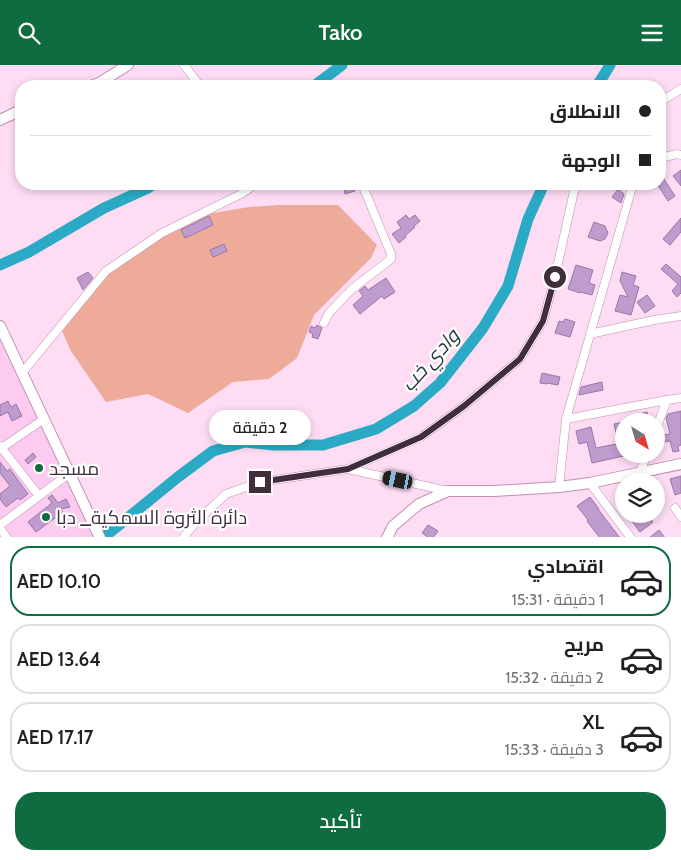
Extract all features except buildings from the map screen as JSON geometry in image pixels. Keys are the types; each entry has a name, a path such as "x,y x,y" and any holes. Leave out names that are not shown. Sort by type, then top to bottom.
{"street":[{"path":"104,80 128,65"},
{"path":"184,65 195,80"},
{"path":"666,98 681,89"},
{"path":"0,121 15,114"},
{"path":"666,157 681,155"},
{"path":"22,373 106,271 162,233 247,190"},
{"path":"324,323 329,313 352,289 391,259 391,254 364,190"},
{"path":"183,537 226,494 260,482 348,469 421,437 464,406 520,359 543,321 575,190"},
{"path":"559,487 566,419 631,190"},
{"path":"590,334 681,316"},
{"path":"0,326 100,537"},
{"path":"566,419 681,398"},
{"path":"662,413 667,400"},
{"path":"39,496 1,448 44,419"},
{"path":"640,472 644,463"},
{"path":"348,469 448,491 494,491 590,483 681,464"},
{"path":"8,537 0,526 70,473"},
{"path":"590,483 631,537"},
{"path":"388,537 393,526 418,504 448,491"},
{"path":"675,509 681,517"}],"shaded area":[{"path":"338,205 377,245 371,258 314,315 297,358 269,379 233,382 188,413 148,394 106,402 71,351 59,324 107,268 163,230 208,214 249,207"},
{"path":"0,331 95,537 0,537"}],"waterway":[{"path":"322,80 342,65"},
{"name":"وادي خب","path":"601,80 610,65"},
{"path":"0,265 29,252 104,208 144,190"},
{"name":"وادي خب","path":"104,537 213,451 245,442 274,445 323,445 376,429 414,406 440,383 483,328 508,286 528,219 541,190"}],"place":[{"name":"مسجد","path":"39,468"},
{"name":"دائرة الثروة السمكية_ دبا","path":"46,517"}],"route":[{"path":"260,482 348,469 421,437 464,406 520,359 543,321 555,277"}]}
